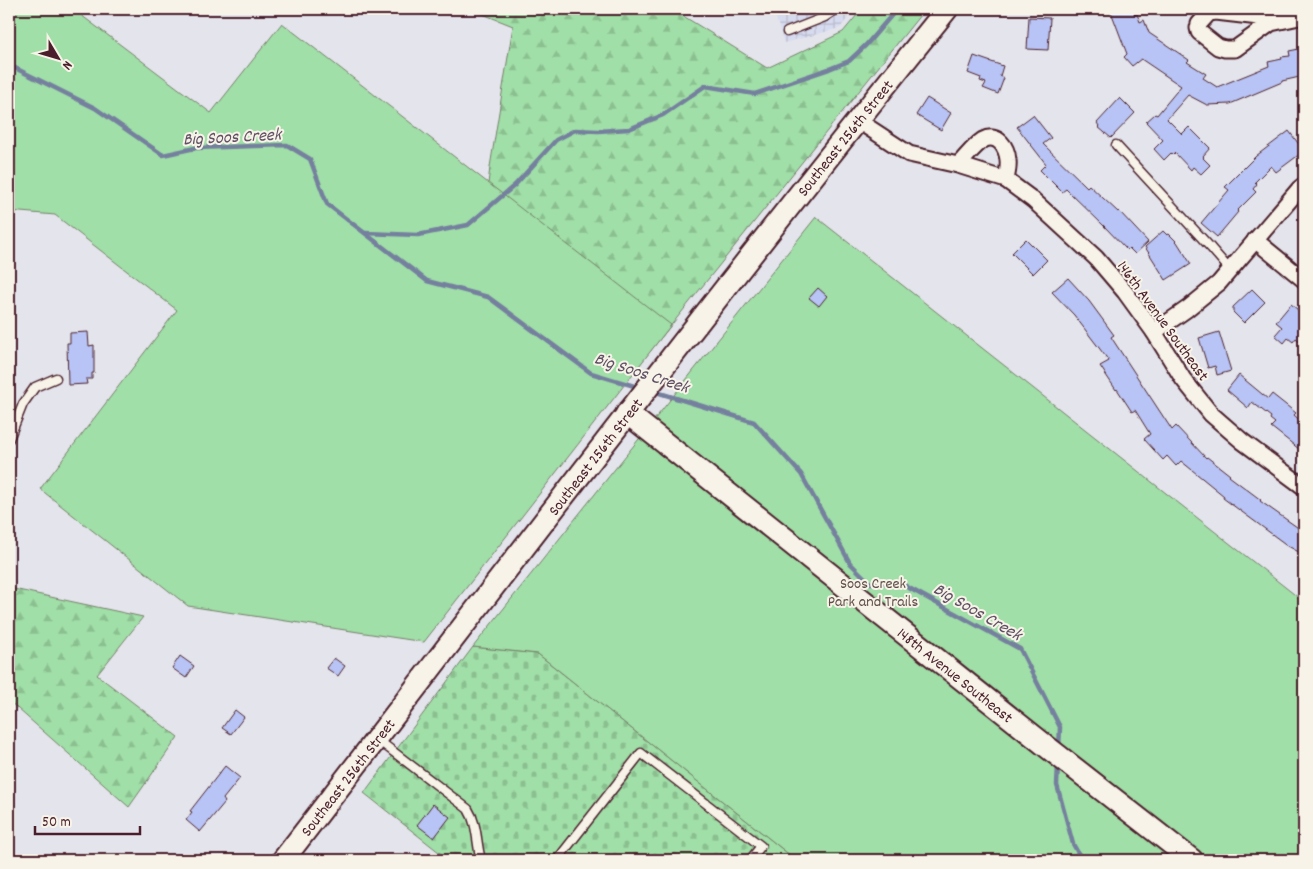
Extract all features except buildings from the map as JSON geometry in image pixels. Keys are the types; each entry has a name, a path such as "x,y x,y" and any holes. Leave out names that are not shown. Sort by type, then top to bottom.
{"main road":[{"name":"Southeast 256th Street","path":"283,860 633,406 946,9"},
{"name":"148th Avenue Southeast","path":"633,406 1059,756 1192,860"}],"street":[{"path":"1270,23 1304,16"},
{"name":"146th Avenue Southeast","path":"857,120 909,154 958,165 1006,180 1033,200 1096,258 1125,292 1154,332 1183,379 1211,414 1242,441 1304,488"},
{"path":"958,165 982,141 996,138 1001,142 1007,155 1006,180"},
{"path":"1154,332 1219,283 1304,185"},
{"path":"1255,240 1304,280"}],"lane":[{"path":"787,32 825,17 837,9"},
{"path":"1116,145 1230,270"},
{"path":"9,439 23,404 35,388 56,378"},
{"path":"376,739 468,809 473,817 476,828 481,860"},
{"path":"557,860 641,753 761,846 750,860"}],"shaded area":[{"path":"773,9 855,9 840,28 784,43"}],"green space":[{"path":"9,9 73,9 211,113 282,23 671,325 424,642 188,606 40,489 177,310 55,215 9,211"},
{"path":"470,9 672,9 767,68 843,32 862,9 925,9 636,369 480,253 490,167 513,26"},
{"name":"Soos Creek Park and Trails","path":"816,217 1304,602 1304,860 796,860 538,654 473,647"},
{"path":"9,588 143,617 97,675 178,737 129,807 9,701"},
{"path":"473,647 538,654 796,860 449,860 364,793"}],"waterway":[{"path":"365,233 418,235 468,225 515,185 556,140 575,130 629,129 663,115 705,86 755,94 829,69 849,61 866,45 897,9"},
{"name":"Big Soos Creek","path":"9,65 95,108 163,155 195,148 287,145 310,159 327,204 427,281 488,297 591,373 641,388"},
{"name":"Big Soos Creek","path":"653,391 754,422 801,474 850,563 870,583 900,583 1020,649 1060,727 1059,749"},
{"name":"Big Soos Creek","path":"1058,764 1057,785 1073,844 1082,860"}]}
